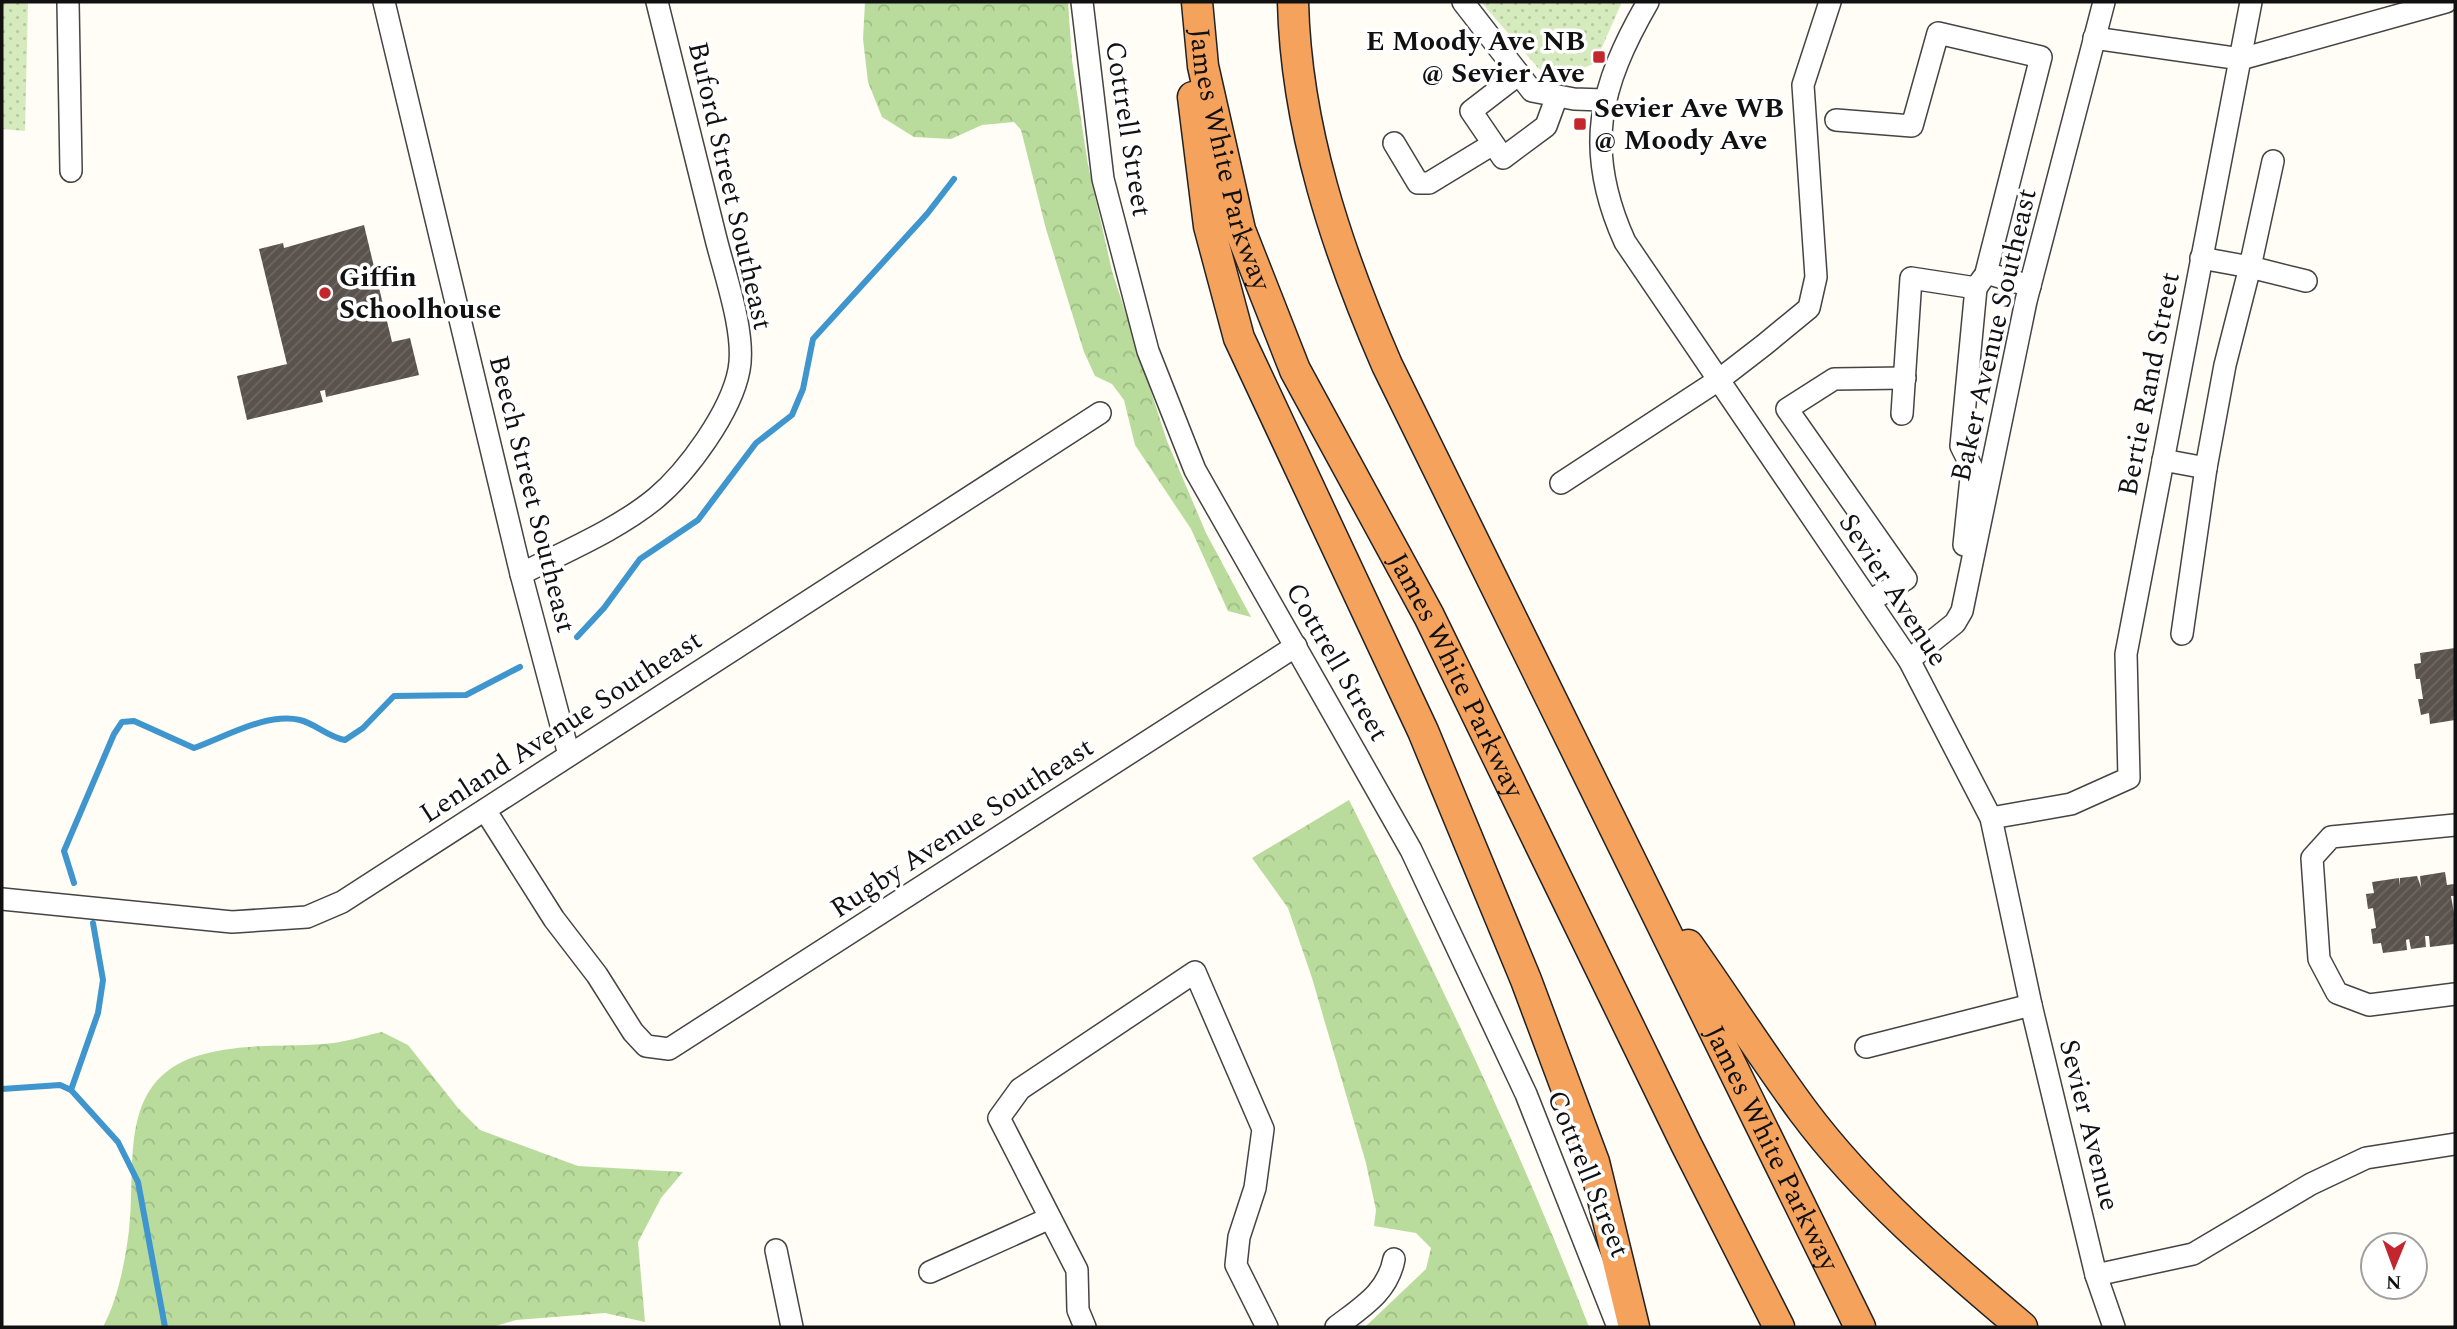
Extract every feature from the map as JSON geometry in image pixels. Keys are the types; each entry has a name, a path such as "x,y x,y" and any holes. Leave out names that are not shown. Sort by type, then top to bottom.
{"highway":[{"path":"1191,2 1192,87 1209,226 1239,338 1423,731 1526,980 1594,1162 1634,1327"},
{"name":"James White Parkway","path":"1197,2 1203,66 1241,230 1295,370 1429,616 1686,1144 1779,1327"},
{"name":"James White Parkway","path":"1293,2 1300,88 1330,220 1359,300 1387,365 1860,1327"},
{"path":"1631,862 1804,1112 1870,1188 1961,1276 2022,1327"}],"street":[{"path":"68,2 71,171"},
{"name":"Beech Street Southeast","path":"384,2 521,574 569,755"},
{"name":"Buford Street Southeast","path":"521,574 629,518 657,497 684,468 712,429 728,401 739,370 740,345 726,280 657,2"},
{"name":"Cottrell Street","path":"1082,2 1103,180 1148,351 1195,470 1411,850 1515,1070 1618,1327"},
{"path":"1463,2 1532,91 1604,100"},
{"name":"Sevier Avenue","path":"1648,2 1623,45 1604,100 1601,161 1614,216 1625,242 1909,660 1991,818 2031,1005 2096,1275 2114,1327"},
{"path":"1561,483 1720,379 1808,308 1816,277 1803,85 1830,2"},
{"name":"Baker Avenue Southeast","path":"1955,623 1962,611 2029,286 2104,2"},
{"name":"Bertie Rand Street","path":"1991,818 2071,804 2129,778 2126,654 2251,2"},
{"path":"2094,38 2241,59 2446,2"},
{"path":"1836,120 1912,126 1938,33 2041,57 1981,281 1961,446 1972,468 1955,623 1909,660"},
{"path":"1519,74 1471,111 1503,158 1546,126 1557,96"},
{"path":"1394,143 1418,183 1429,183 1493,144"},
{"path":"2182,634 2206,468 2225,365 2273,161"},
{"path":"2201,258 2306,281"},
{"path":"1902,414 1911,278 2029,286"},
{"path":"1870,601 1906,579 1787,410 1834,379 1905,378"},
{"name":"Lenland Avenue Southeast","path":"2,900 232,922 307,917 342,902 1100,413"},
{"path":"2162,460 2206,468"},
{"name":"Rugby Avenue Southeast","path":"485,810 554,919 597,975 633,1032 646,1046 669,1049 1296,646"},
{"path":"2455,825 2331,837 2312,858 2319,959 2337,993 2369,1005 2455,994"},
{"path":"1081,1326 1077,1270 999,1118 1020,1089 1195,972 1263,1129 1255,1188 1239,1237 1236,1265 1267,1327"},
{"path":"1866,1047 2031,1005"},
{"path":"2096,1275 2193,1254 2311,1184 2366,1157 2455,1144"},
{"path":"930,1272 1051,1218"},
{"path":"776,1250 792,1327"},
{"path":"1336,1327 1391,1278 1394,1259"}],"green space":[{"path":"2,2 28,2 25,131 2,129"},
{"path":"865,2 1068,2 1072,60 1088,165 1112,271 1167,441 1206,533 1251,617 1228,611 1191,529 1135,445 1124,400 1112,384 1095,376 1084,352 1046,229 1021,130 1014,122 982,125 951,139 914,137 882,117 868,82 863,39"},
{"path":"1481,2 1622,2 1595,63 1570,74 1539,69"},
{"path":"1349,800 1476,1061 1535,1193 1589,1327 1365,1327 1426,1269 1431,1248 1416,1233 1374,1226 1376,1210 1366,1163 1312,978 1288,908 1252,858"},
{"path":"382,1032 408,1045 458,1108 480,1130 578,1166 683,1172 661,1198 638,1242 645,1322 605,1313 516,1320 492,1327 103,1327 117,1292 125,1255 136,1129 142,1106 153,1085 171,1068 213,1052 244,1047 331,1043"}],"building":[{"name":"Giffin Schoolhouse","path":"364,225 392,342 410,338 419,375 326,397 325,390 320,391 323,402 247,420 237,376 287,364 259,249 283,243 284,248"},
{"path":"2455,648 2455,720 2430,724 2429,713 2421,715 2418,699 2423,699 2414,664 2421,663 2420,653"},
{"path":"2445,872 2447,885 2454,884 2455,896 2451,896 2455,919 2454,944 2430,947 2429,936 2425,936 2426,947 2411,949 2409,939 2406,940 2407,950 2383,953 2381,943 2373,944 2371,929 2376,928 2373,908 2368,909 2366,894 2374,893 2372,882 2399,878 2400,886 2400,878 2417,876 2421,887 2420,876"}],"waterway":[{"path":"577,637 604,608 640,559 698,520 756,443 792,415 803,389 813,339 927,214 954,179"},
{"path":"74,883 64,851 114,734 122,722 134,721 194,748 260,722 287,718 306,722 345,740 363,728 394,696 466,695 520,667"},
{"path":"93,923 103,980 98,1013 71,1090 118,1142 138,1182 165,1327"},
{"path":"2,1089 60,1085 71,1090"}],"place":[{"name":"E Moody Ave NB @ Sevier Ave","path":"1599,57"},
{"name":"Sevier Ave WB @ Moody Ave","path":"1580,124"},
{"name":"Giffin Schoolhouse","path":"325,293"}]}
